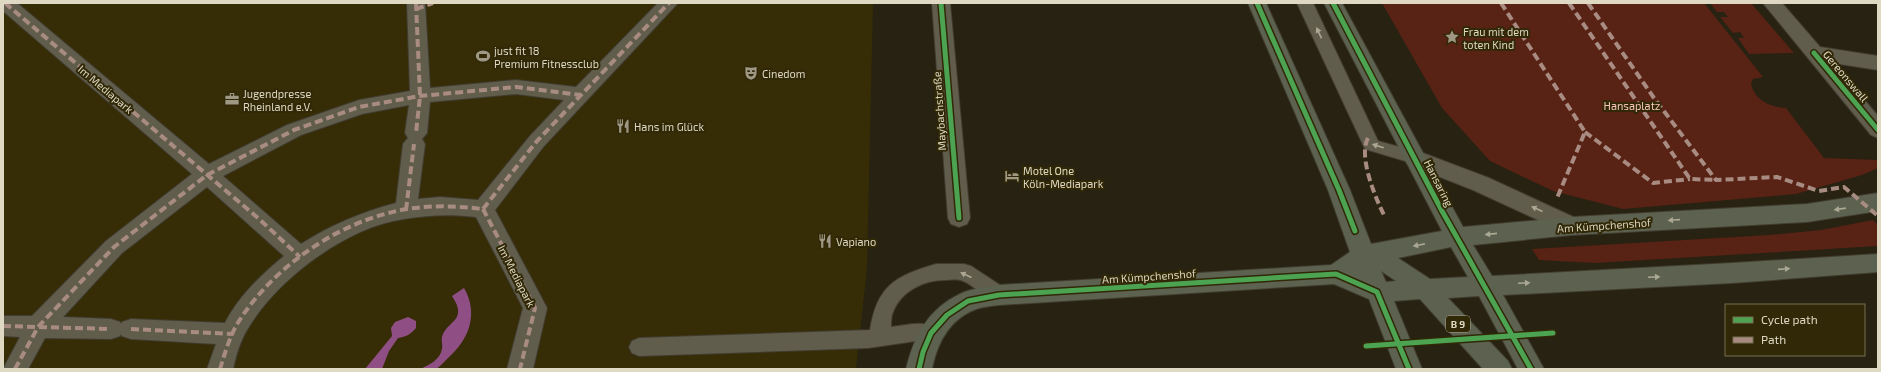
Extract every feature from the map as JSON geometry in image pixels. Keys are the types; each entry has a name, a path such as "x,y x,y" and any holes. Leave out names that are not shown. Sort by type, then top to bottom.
{"main road":[{"path":"1257,3 1339,190 1355,231 1371,254 1377,292 1409,369"},
{"name":"Hansaring","path":"1333,3 1442,211 1486,285 1531,369"},
{"name":"Am Kümpchenshof","path":"931,333 947,315 968,301 999,295 1336,274 1371,254 1458,237 1572,226 1807,213 1878,202"},
{"path":"1371,254 1437,276 1486,285"},
{"name":"B 9","path":"1371,254 1386,262 1425,289 1499,369"},
{"name":"Am Kümpchenshof","path":"1336,274 1377,292 1732,273 1878,263"},
{"path":"919,369 923,352 931,333"}],"street":[{"name":"Im Mediapark","path":"5,3 207,175 300,257"},
{"path":"406,210 420,96 416,3"},
{"path":"220,369 226,347 239,321 257,297 277,275 325,240 378,217 406,210 446,206 482,209 537,141 669,3"},
{"name":"Maybachstraße","path":"941,3 959,218"},
{"name":"Gereonswall","path":"1772,3 1878,130"},
{"path":"1814,53 1878,63"},
{"path":"15,369 38,327 114,247 207,175 294,130 359,107 420,96 516,87 581,95"},
{"name":"Hansaring","path":"1415,158 1481,184 1572,226"},
{"name":"Im Mediapark","path":"482,209 536,308 520,369"},
{"path":"3,326 233,334"}],"lane":[{"path":"1305,3 1371,145 1415,158"},
{"path":"879,337 883,310 898,288 915,278 936,272 964,272 999,295"},
{"path":"639,347 879,337 916,332 931,333"}],"shaded area":[{"path":"3,3 873,3 867,269 856,369 3,369"},
{"path":"464,288 471,307 471,317 466,335 455,352 437,368 420,369 434,362 441,353 444,332 455,320 458,311 457,304 452,296"},
{"path":"408,317 416,321 416,328 408,335 398,338 389,351 382,369 365,369 392,336 391,328 395,322"}],"green space":[{"name":"Hansaplatz","path":"1382,3 1704,3 1763,77 1753,79 1751,83 1755,94 1759,98 1774,106 1786,108 1824,158 1878,160 1878,168 1862,175 1796,194 1623,209 1553,191 1490,161 1442,108"},
{"path":"1710,3 1751,3 1794,53 1749,54 1738,38 1744,38 1740,32 1733,33 1720,17 1728,17 1724,12 1717,12"},
{"path":"1873,220 1878,225 1878,246 1595,263 1539,260 1532,249 1769,235 1821,230"}],"marked path":[{"path":"5,3 258,218 300,257"},
{"path":"416,3 420,96 416,133"},
{"path":"416,9 433,3"},
{"path":"483,209 537,141 669,3"},
{"path":"1501,3 1585,132 1557,198"},
{"path":"1569,3 1690,179 1716,180"},
{"path":"1588,3 1654,98 1716,180 1752,177 1777,177 1819,191 1844,187 1878,216"},
{"path":"15,369 38,327 114,247 207,175 294,130 359,107 420,96 516,87 581,95"},
{"path":"1585,132 1653,183 1690,179"},
{"path":"1368,138 1364,145 1368,172 1373,190 1384,215"},
{"path":"406,210 414,144"},
{"path":"220,369 228,344 236,327 255,298 275,277 298,258 323,241 350,227 406,209 434,206 483,209"},
{"path":"483,209 535,308 520,369"},
{"path":"3,326 111,329"},
{"path":"131,329 233,334"}],"cycle path":[{"path":"941,3 959,218"},
{"path":"1257,3 1339,190 1355,231"},
{"path":"1333,3 1442,211 1531,369"},
{"path":"1814,53 1878,130"},
{"path":"919,369 923,352 931,333 947,315 968,301 999,295 1336,274 1377,292 1409,369"},
{"path":"1366,346 1553,333"}],"place":[{"name":"Frau mit dem toten Kind","path":"1452,37"},
{"name":"just fit 18 Premium Fitnessclub","path":"483,56"},
{"name":"Cinedom","path":"751,73"},
{"name":"Jugendpresse Rheinland e.V.","path":"232,99"},
{"name":"Hans im Glück","path":"623,126"},
{"name":"Motel One Köln-Mediapark","path":"1012,176"},
{"name":"Vapiano","path":"825,241"}]}
